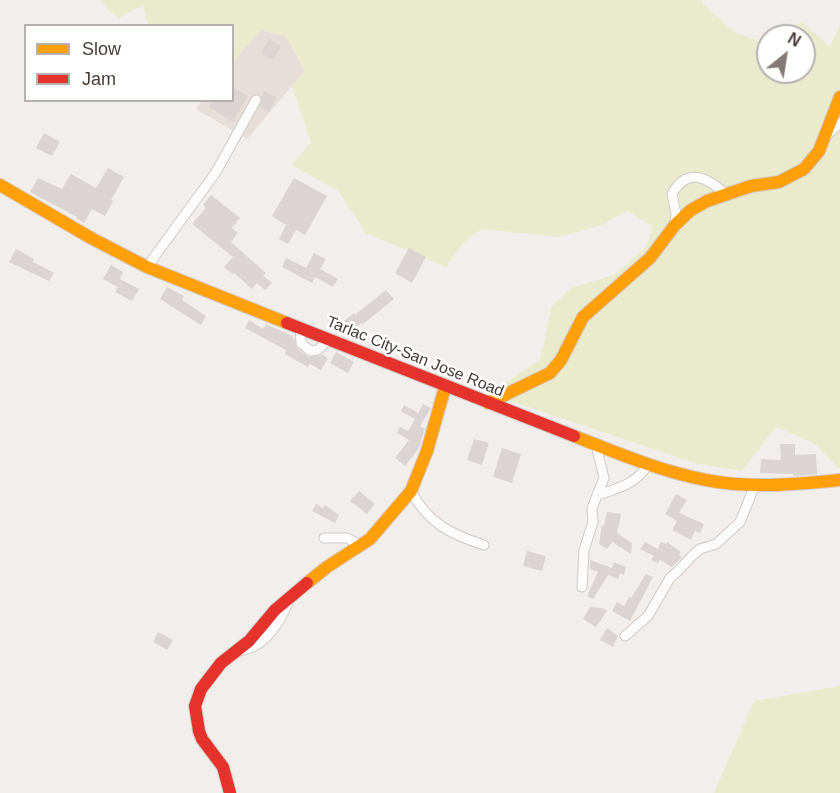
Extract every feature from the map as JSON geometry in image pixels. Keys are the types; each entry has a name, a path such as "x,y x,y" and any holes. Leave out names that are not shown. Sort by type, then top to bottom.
{"street":[{"path":"488,404 544,376 556,367 583,317 650,258 675,225 698,205 751,186 779,182 800,173 814,159 840,99"},
{"path":"147,267 216,172 256,100"},
{"path":"824,138 840,123"},
{"path":"675,225 676,214 672,194 675,188 687,179 694,177 708,180 727,195"},
{"name":"Tarlac City-San Jose Road","path":"0,185 92,239 147,267 488,404 648,465 686,477 754,485 790,485 840,480"},
{"path":"300,328 301,344 310,351 318,350 328,340"},
{"path":"230,793 223,767 202,739 199,731 195,706 206,681 221,663 255,635 268,617 290,597 327,567 362,546 377,532 411,491 427,451 446,387"},
{"path":"582,587 584,550 592,527 592,508 604,478 596,445"},
{"path":"598,495 631,483 648,465"},
{"path":"625,636 648,616 669,578 700,549 716,544 740,522 754,485"},
{"path":"411,491 424,512 444,528 457,536 483,545"},
{"path":"324,538 347,538 362,546"}],"shaded area":[{"path":"260,30 286,36 305,71 247,139 196,109 201,102 234,102 234,61"}],"green space":[{"path":"102,0 703,0 702,3 733,31 756,40 756,84 816,84 816,34 830,47 840,25 840,468 814,443 776,427 742,471 694,463 490,394 540,359 552,306 571,288 614,275 646,247 653,226 627,211 602,225 559,237 482,229 465,241 446,267 366,233 338,191 292,165 311,142 292,86 305,71 286,36 260,30 234,61 234,24 148,24 143,6 119,18 106,8"},
{"path":"840,686 840,793 714,793 754,701"}],"building":[{"path":"269,39 281,46 273,60 261,53"},
{"path":"234,88 248,96 233,122 209,107 212,102 234,102"},
{"path":"264,91 277,98 269,112 260,107"},
{"path":"44,133 60,142 52,156 36,148"},
{"path":"108,168 124,177 105,216 92,209 84,223 30,192 38,178 62,189 71,174 96,188"},
{"path":"294,178 327,196 305,235 296,230 288,244 279,239 286,225 272,216"},
{"path":"211,195 240,218 232,228 238,233 231,242 266,273 263,276 272,283 265,290 257,283 252,289 224,267 233,257 192,224 206,208 203,205"},
{"path":"409,248 426,257 412,283 395,273"},
{"path":"16,249 34,259 33,262 54,273 49,281 9,262"},
{"path":"314,253 326,259 320,269 338,279 333,287 315,277 312,283 282,267 286,258 306,268"},
{"path":"111,265 123,272 120,279 139,289 132,301 115,292 118,287 103,279"},
{"path":"167,287 184,296 182,300 206,316 201,325 160,299"},
{"path":"386,290 394,299 351,331 344,321"},
{"path":"249,320 263,329 266,324 290,335 294,338 297,348 308,357 323,355 328,358 321,370 310,364 308,367 285,354 286,350 245,328"},
{"path":"336,352 354,362 348,373 330,363"},
{"path":"423,404 431,408 420,426 425,429 419,448 405,466 395,458 409,440 397,433 400,427 408,431 415,419 401,411 404,405 418,413"},
{"path":"474,439 489,443 482,465 467,460"},
{"path":"780,444 795,444 795,455 816,454 817,474 793,476 793,474 760,473 761,459 781,460"},
{"path":"502,448 521,454 512,483 493,477"},
{"path":"359,491 375,504 367,514 350,501"},
{"path":"676,494 687,500 679,513 704,524 700,533 695,531 691,540 672,530 677,521 665,514"},
{"path":"316,504 323,508 325,505 339,515 335,523 312,511"},
{"path":"607,512 621,514 617,533 632,543 631,554 612,542 607,549 599,544"},
{"path":"645,542 658,549 661,542 666,544 667,542 681,552 679,555 682,557 672,567 660,560 658,563 651,560 654,556 640,549"},
{"path":"527,551 546,556 542,571 523,566"},
{"path":"590,560 612,568 614,562 626,567 624,575 620,573 618,579 608,575 593,599 587,596 598,572 590,569"},
{"path":"646,574 653,577 630,621 612,611 617,602 624,606"},
{"path":"590,607 607,611 596,627 583,619"},
{"path":"607,628 618,636 613,647 600,640"},
{"path":"158,632 173,640 167,650 153,642"}],"traffic: slow":[{"path":"488,403 550,373 561,360 583,317 650,258 675,225 691,210 707,201 751,186 779,182 804,169 819,151 840,97"},
{"path":"0,185 91,238 147,267 287,323"},
{"path":"307,583 370,539 411,491 427,451 445,387"},
{"path":"574,436 655,467 723,483 773,485 840,480"}],"traffic: jam":[{"path":"287,323 574,436"},
{"path":"230,793 223,767 202,739 199,731 195,706 201,689 221,663 249,641 275,610 307,583"}]}
